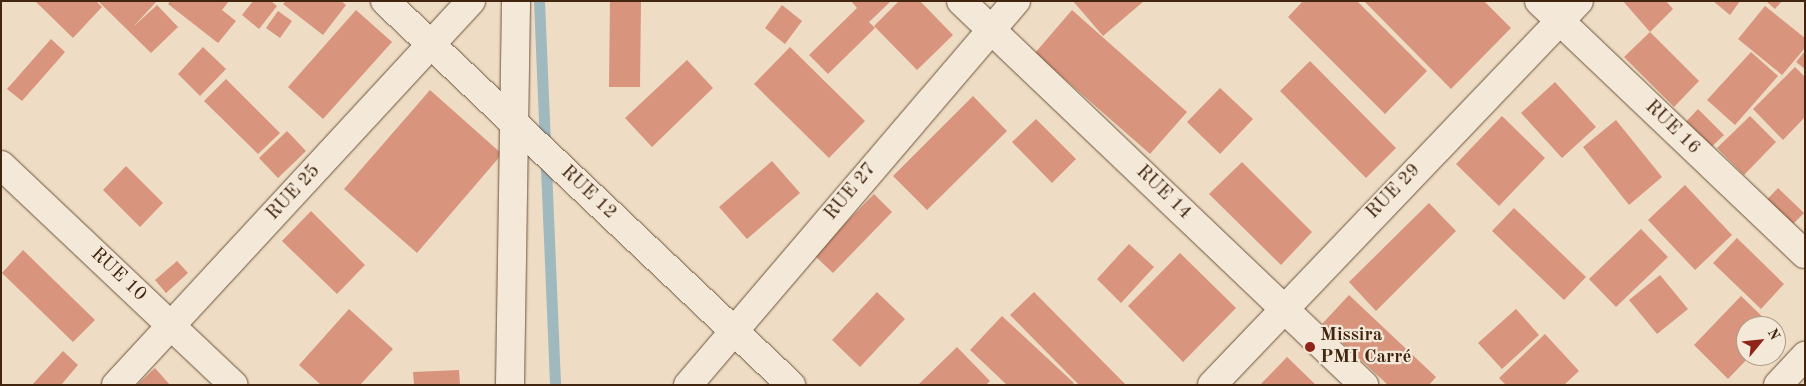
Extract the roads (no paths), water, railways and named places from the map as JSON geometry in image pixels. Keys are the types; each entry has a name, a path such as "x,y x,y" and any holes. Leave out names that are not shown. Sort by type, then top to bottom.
{"street":[{"name":"RUE 12","path":"385,1 791,385"},
{"name":"RUE 25","path":"116,385 472,1"},
{"path":"510,385 516,1"},
{"name":"RUE 14","path":"961,1 1364,385"},
{"name":"RUE 27","path":"688,385 990,28 1016,1"},
{"name":"RUE 16","path":"1539,1 1805,254"},
{"name":"RUE 29","path":"1212,385 1283,308 1579,1"},
{"name":"RUE 10","path":"1,165 234,385"},
{"path":"1778,385 1805,356"}],"waterway":[{"path":"539,1 555,385"}],"place":[{"name":"Missira PMI Carré","path":"1310,347"}]}
